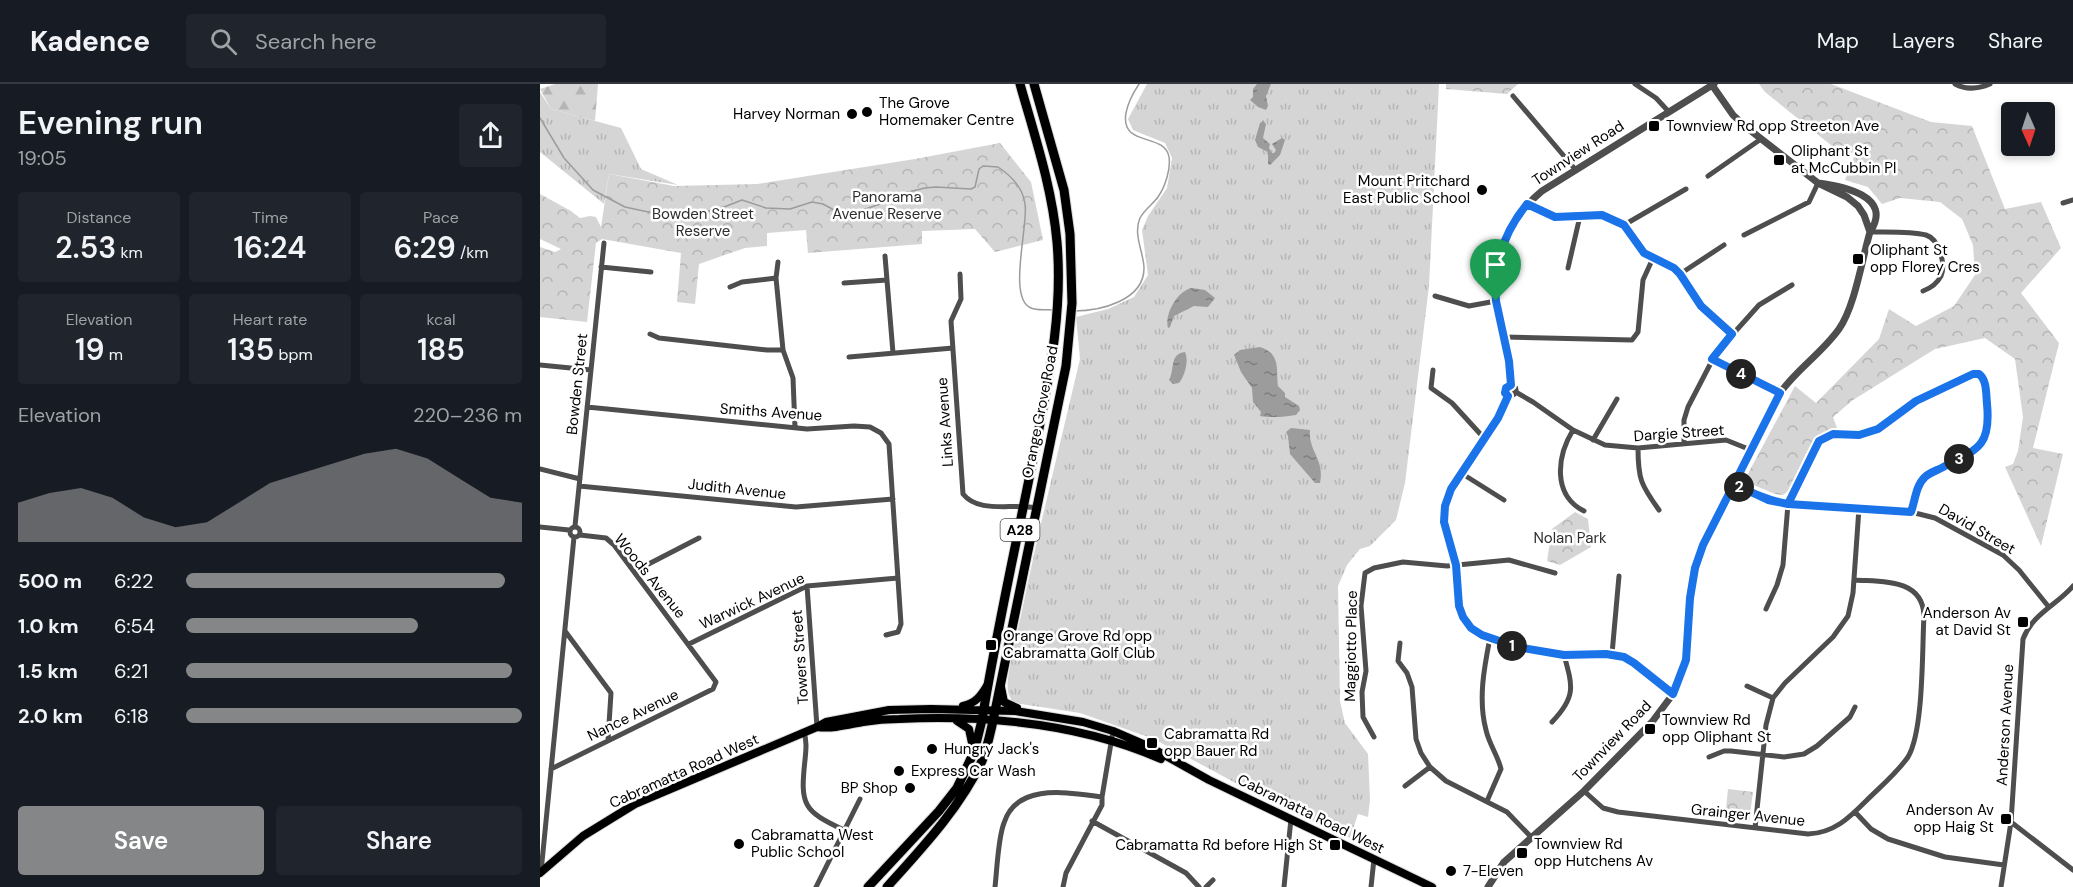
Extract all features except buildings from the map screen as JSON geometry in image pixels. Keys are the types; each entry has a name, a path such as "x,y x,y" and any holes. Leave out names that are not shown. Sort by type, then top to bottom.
{"highway":[{"name":"Orange Grove Road","path":"983,715 1057,329 1057,244 1050,192 1036,134 1020,84"},
{"name":"Orange Grove Road","path":"995,710 1066,366 1069,330 1072,273 1064,190 1034,84"},
{"name":"A28","path":"887,887 930,839 963,795 982,759 995,710"},
{"name":"A28","path":"868,887 939,811 957,788 974,752 983,715"}],"main road":[{"path":"1001,678 1001,693 1004,702 1028,712"},
{"path":"954,709 974,702 989,683"},
{"name":"Cabramatta Road West","path":"540,874 584,836 635,804 826,722 890,710 954,709 983,715 993,721 1036,724 1112,735"},
{"name":"Cabramatta Road West","path":"817,727 829,729 894,719 983,715 995,710 1028,712 1083,722 1179,764 1432,887"},
{"path":"949,718 962,723 969,729 974,752"}],"street":[{"path":"1635,84 1656,98 1669,112"},
{"path":"1713,84 1733,115 1761,139 1818,183 1847,197 1858,206 1870,232"},
{"name":"Townview Road","path":"1488,887 1504,862 1584,791 1652,722 1673,694 1634,663 1612,654 1564,655 1517,647 1490,638 1471,628 1460,612 1456,565 1445,530 1444,513 1447,498 1498,418 1511,391 1504,337 1496,301 1496,270 1501,249 1509,230 1527,204 1542,191 1713,84"},
{"path":"1955,84 1963,88 1983,87 1990,84"},
{"path":"1513,96 1575,169"},
{"path":"1708,176 1761,139"},
{"path":"1673,694 1686,660 1690,598 1695,568 1703,545 1780,393 1796,373 1833,336 1845,319 1870,232 1875,223 1875,212 1866,197 1847,189 1818,183"},
{"path":"1743,235 1809,202 1818,183"},
{"path":"1624,225 1686,189"},
{"path":"2063,202 2073,200"},
{"path":"1527,204 1555,217 1602,215 1624,225 1638,248 1674,268 1701,306 1732,334"},
{"path":"1568,268 1580,216"},
{"path":"1870,232 1924,234 1932,238 1939,252 1942,272 1932,287 1923,291"},
{"name":"Bowden Street","path":"572,528 579,482 604,243"},
{"path":"1680,274 1724,245"},
{"path":"885,256 893,353"},
{"path":"1504,337 1632,340 1638,332 1643,280 1653,258"},
{"path":"778,262 776,278 783,350 793,378 795,428"},
{"path":"601,267 651,272"},
{"name":"Links Avenue","path":"960,274 961,299 951,321 963,494 974,504 981,506 1036,508"},
{"path":"730,287 742,282 776,278"},
{"path":"844,283 887,280"},
{"path":"1684,443 1686,413 1712,359 1759,305 1792,285"},
{"path":"1435,296 1469,306 1496,301"},
{"path":"650,333 658,338 783,350"},
{"path":"849,357 953,348"},
{"path":"1712,359 1780,393"},
{"path":"540,365 591,370"},
{"path":"1432,370 1431,387 1452,403 1484,438"},
{"path":"1766,609 1783,565 1788,504 1819,441 1833,434 1859,435 1878,429 1916,401 1973,374 1979,374 1985,381 1987,434 1970,454 1925,477 1918,488 1911,512"},
{"name":"Dargie Street","path":"1511,391 1533,402 1573,430 1593,440 1617,447 1726,440 1750,450"},
{"path":"1593,440 1617,399"},
{"name":"Smiths Avenue","path":"587,407 807,429 870,427 881,433 889,444 901,624 898,632 886,635"},
{"path":"1573,430 1563,448 1561,478 1568,498 1574,506 1584,511"},
{"path":"1638,447 1640,482 1659,510"},
{"name":"Judith Avenue","path":"540,469 579,482 796,507 893,499"},
{"path":"1461,473 1504,500"},
{"name":"David Street","path":"1734,484 1768,500 1788,504 1911,512 1935,518 2003,555 2019,570 2048,606"},
{"path":"1755,828 1766,725 1773,698 1785,682 1844,624 1851,605 1855,580 1859,508"},
{"path":"540,527 572,528 577,536 540,874"},
{"name":"Woods Avenue","path":"577,536 606,538 635,571 713,677"},
{"path":"635,571 699,538"},
{"path":"1456,565 1509,560 1555,573"},
{"name":"Maggiotto Place","path":"1374,737 1363,717 1362,692 1366,671 1361,606 1365,573 1374,568 1403,562 1456,565"},
{"path":"1612,654 1619,576"},
{"name":"Warwick Avenue","path":"689,644 807,586 898,578"},
{"name":"Grainger Avenue","path":"1584,791 1597,804 1610,810 1755,828 1817,833 1835,828 1855,812 1901,765 1914,743 1918,725 1924,615 1922,602 1908,587 1890,582 1855,580"},
{"name":"Towers Street","path":"807,586 817,727"},
{"name":"Anderson Avenue","path":"2001,887 2011,822 2021,647 2030,623 2073,586"},
{"path":"565,631 611,693 608,740"},
{"path":"1486,801 1501,769 1488,739 1482,711 1483,680 1490,638"},
{"path":"1400,643 1398,661 1407,673 1412,687 1416,739 1430,768 1446,782 1513,816 1532,838"},
{"path":"1552,722 1568,704 1572,692 1564,655"},
{"name":"Nance Avenue","path":"551,769 713,689 716,682 713,677"},
{"path":"1747,686 1773,698"},
{"path":"1709,757 1724,751 1784,757 1811,751 1850,717 1855,707"},
{"path":"804,732 807,740 803,778 804,799 814,813 844,830"},
{"path":"1063,887 1066,873 1102,805 1101,797 1112,735"},
{"path":"1405,786 1430,768"},
{"path":"995,887 1004,823 1013,806 1023,797 1035,794 1069,793 1101,797"},
{"path":"816,887 860,799"},
{"path":"1855,812 1871,829 1888,839 1945,857 2004,865"},
{"path":"1284,887 1291,819"},
{"path":"1092,821 1186,873 1199,887"},
{"path":"2011,822 2073,870"},
{"path":"1371,887 1374,859"},
{"path":"1206,887 1213,880"}],"green space":[{"path":"555,84 598,84 595,121 551,109 540,89"},
{"path":"1147,84 1439,84 1429,286 1405,483 1396,520 1370,546 1360,549 1347,565 1338,586 1340,701 1345,723 1368,754 1370,800 1368,817 1358,814 1350,838 1269,801 1154,739 1080,713 1014,703 1009,694 1010,666 1080,359 1076,317 1108,309 1134,297 1148,275 1142,230 1148,216 1167,188 1172,158 1165,143 1133,130 1128,119"},
{"path":"1446,84 1518,84 1507,94 1446,89"},
{"path":"1759,84 1831,84 1931,122 1972,126 2005,209 2041,202 2061,248 2021,293 2059,343 2033,448 2063,454 2041,546 2005,467 2013,464 2018,451 2023,417 2015,359 1985,338 1935,349 1853,400 1833,417 1837,428 1820,436 1814,442 1805,455 1792,485 1783,495 1744,481 1795,386 1816,403 1879,339 1889,309 1916,326 1954,306 1975,275 1973,245 1962,219 1940,202 1900,198 1882,204 1868,187 1845,180 1855,154 1832,146 1765,92"},
{"path":"540,92 551,109 621,128 641,169 678,185 609,174 604,204 540,152"},
{"path":"1000,143 1031,182 1043,240 995,252 975,229 922,231 922,244 808,253 806,230 767,233 767,246 745,248 699,264 695,304 677,302 681,253 602,239 596,243 587,322 540,317 540,247 555,252 561,249 540,239 540,194 580,218 596,217 601,227 609,174 674,186 757,184"},
{"name":"Nolan Park","path":"1575,512 1588,519 1591,547 1560,565 1547,561 1552,529"},
{"path":"1728,789 1753,792 1749,822 1725,819"}],"water":[{"path":"1257,84 1271,84 1266,96 1268,106 1266,110 1250,100"},
{"path":"1263,121 1266,124 1263,138 1270,144 1269,148 1272,153 1276,150 1272,144 1282,138 1285,140 1280,155 1270,165 1268,164 1268,152 1258,147 1255,140 1260,123"},
{"path":"1192,288 1205,290 1215,298 1208,307 1194,306 1174,316 1168,328 1168,316 1173,303 1182,293"},
{"path":"1260,347 1267,350 1274,358 1278,386 1285,393 1285,397 1299,406 1300,410 1296,415 1260,416 1261,412 1253,402 1252,388 1241,372 1234,355 1240,350"},
{"path":"1185,352 1187,360 1185,372 1179,383 1173,384 1169,380 1174,359 1180,353"},
{"path":"1291,428 1310,430 1311,444 1319,461 1320,483 1315,483 1290,454 1286,432"}],"waterway":[{"path":"1074,311 1096,309 1119,302 1129,296 1142,279 1144,267 1138,224 1142,215 1163,188 1168,172 1169,157 1166,149 1160,144 1136,136 1126,124 1128,105 1139,84"},
{"path":"540,118 564,158 593,190 625,207 678,217 724,207 742,200 766,208 790,209 812,202 823,204 836,211 860,211 900,194 925,188 971,189 975,187 979,169 983,166 998,167 1015,182 1024,198 1025,214 1020,260 1021,291 1024,302 1033,309 1054,310"}],"place":[{"name":"The Grove Homemaker Centre","path":"867,112"},
{"name":"Harvey Norman","path":"852,114"},
{"name":"Townview Rd opp Streeton Ave","path":"1654,126"},
{"name":"Oliphant St at McCubbin Pl","path":"1779,160"},
{"name":"Mount Pritchard East Public School","path":"1482,190"},
{"name":"Oliphant St opp Florey Cres","path":"1858,259"},
{"name":"Anderson Av at David St","path":"2023,622"},
{"name":"Orange Grove Rd opp Cabramatta Golf Club","path":"991,645"},
{"name":"Townview Rd opp Oliphant St","path":"1650,729"},
{"name":"Cabramatta Rd opp Bauer Rd","path":"1152,743"},
{"name":"Hungry Jack's","path":"932,749"},
{"name":"Express Car Wash","path":"899,771"},
{"name":"BP Shop","path":"910,788"},
{"name":"Anderson Av opp Haig St","path":"2006,819"},
{"name":"Cabramatta West Public School","path":"739,844"},
{"name":"Cabramatta Rd before High St","path":"1335,845"},
{"name":"Townview Rd opp Hutchens Av","path":"1522,853"},
{"name":"7-Eleven","path":"1451,871"}],"route":[{"path":"1496,301 1495,280 1501,249 1509,230 1527,204 1555,217 1602,215 1624,225 1638,248 1674,268 1701,306 1732,334 1712,359 1780,393 1734,484 1763,497 1768,500 1788,504 1911,512 1918,488 1925,477 1970,454 1980,446 1987,434 1988,419 1984,379 1979,374 1973,374 1910,404 1878,429 1859,435 1825,436 1814,448 1788,504 1774,501 1768,500 1734,484 1703,545 1695,568 1690,598 1686,660 1673,694 1624,657 1612,654 1564,655 1508,645 1471,628 1460,612 1456,565 1445,530 1444,513 1451,489 1498,418 1508,396 1505,393 1506,388 1511,385 1509,361 1496,301"}],"park label":[{"name":"Panorama Avenue Reserve","path":"887,206"},
{"name":"Bowden Street Reserve","path":"703,222"}]}
